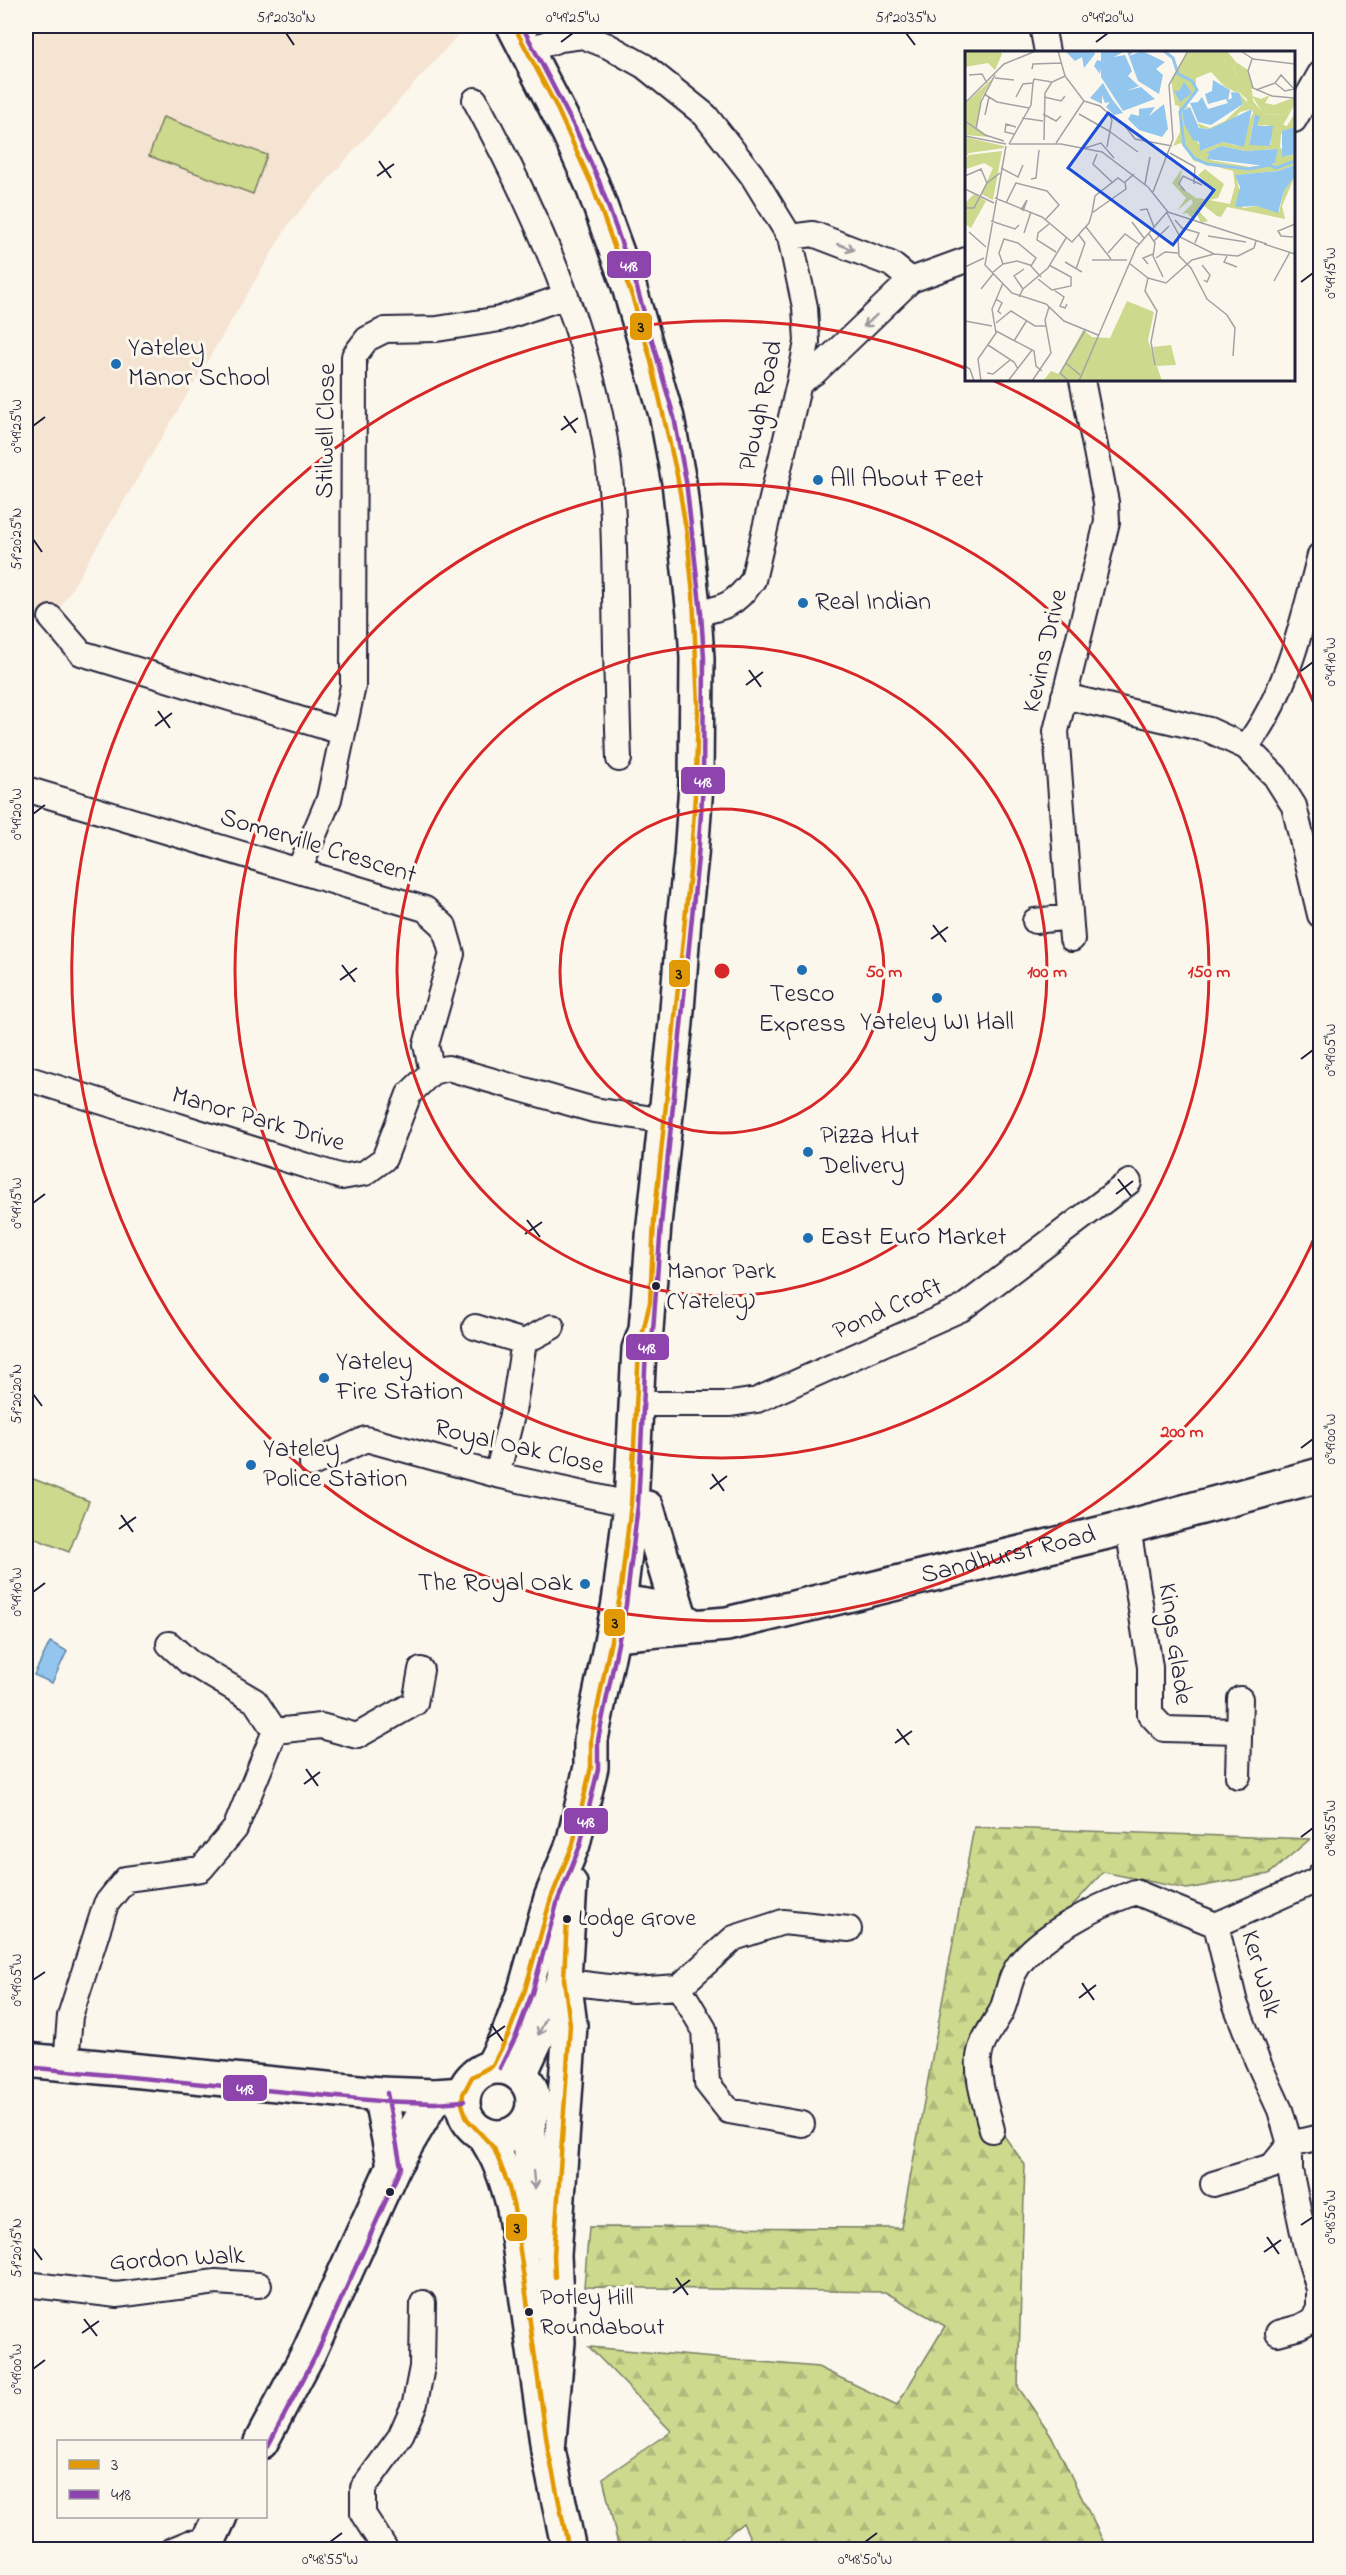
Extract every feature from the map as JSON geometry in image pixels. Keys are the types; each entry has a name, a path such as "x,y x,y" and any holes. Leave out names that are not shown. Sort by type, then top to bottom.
{"main road":[{"path":"507,2070 509,2033 521,2001 551,1898 573,1844 591,1767 608,1742 627,1619 639,1506 644,1404 654,1348 646,1330 654,1224 676,1023 696,784 697,658 679,482 667,418 648,346 592,184 520,38"},
{"name":"Sandhurst Road","path":"627,1619 727,1624 1128,1527 1320,1475"},
{"path":"639,1506 686,1621"},
{"path":"548,2450 558,2342 554,2255 570,2025 564,1979 573,1844"},
{"path":"262,2440 309,2352 394,2165 449,2095 472,2077 507,2070 564,1979"},
{"path":"26,2060 380,2094 449,2095 462,2104 467,2120 474,2128 490,2137 502,2138 519,2131 528,2122"},
{"path":"507,2070 533,2093 533,2108 528,2122 544,2292 558,2342"},
{"path":"380,2094 394,2165"},
{"path":"482,2133 494,2148 508,2184 514,2208 548,2450 569,2550"}],"street":[{"path":"1042,26 1047,51"},
{"name":"Plough Road","path":"520,38 560,39 583,36 608,46 644,66 705,115 752,175 790,237 805,307 807,342 753,580 740,597 730,604 719,609 694,614"},
{"path":"1295,117 1320,74"},
{"path":"475,100 514,172 566,296 594,390 608,460 614,523 619,759"},
{"path":"790,237 813,234 891,264 911,279"},
{"path":"799,383 815,372 911,279 965,260"},
{"name":"Stilwell Close","path":"299,870 329,799 353,686 354,356 367,339 385,330 437,328 500,319 566,296"},
{"name":"Kevins Drive","path":"1035,921 1071,928 1056,731 1107,522 1106,502 1082,381"},
{"path":"1246,747 1263,724 1279,694 1320,555"},
{"path":"51,618 81,652 342,732"},
{"path":"1064,696 1209,730 1246,747 1275,776 1294,806 1320,915"},
{"name":"Somerville Crescent","path":"26,789 425,909 444,926 452,954 426,1045 432,1072"},
{"path":"432,1072 448,1068 594,1110 666,1121"},
{"name":"Manor Park Drive","path":"26,1078 342,1177 365,1173 384,1159 409,1094 432,1072"},
{"name":"Pond Croft","path":"644,1404 731,1404 757,1400 961,1309 1129,1182"},
{"path":"475,1327 524,1342 552,1327"},
{"path":"497,1475 513,1411 524,1342"},
{"name":"Royal Oak Close","path":"312,1464 366,1439 497,1475 639,1506"},
{"name":"Kings Glade","path":"1128,1527 1150,1667 1150,1714 1164,1729 1238,1731"},
{"path":"169,1644 189,1662 255,1701 275,1731"},
{"path":"275,1731 321,1726 357,1736 415,1703 421,1670"},
{"path":"1238,1776 1240,1699"},
{"path":"66,2063 70,2016 106,1904 126,1879 201,1869 235,1829 275,1731"},
{"path":"1216,1925 1317,1880 1320,1875"},
{"name":"Ker Walk","path":"992,2130 980,2079 979,2056 984,2039 993,2028 1006,2001 1015,1972 1033,1950 1066,1925 1106,1902 1135,1892 1216,1925 1235,2003 1257,2060 1280,2110 1290,2144 1290,2170 1306,2247 1319,2289 1319,2307 1313,2320 1300,2327 1278,2333"},
{"path":"564,1979 575,1983 633,1990 679,1987 734,1938 783,1922 849,1929"},
{"path":"679,1987 704,2029 707,2083 729,2111 802,2124"},
{"path":"1213,2184 1272,2166 1290,2144 1320,2137"},
{"name":"Gordon Walk","path":"26,2284 117,2295 216,2282 259,2285"},
{"path":"386,2550 363,2514 363,2488 400,2437 415,2403 422,2367 423,2302"},
{"path":"172,2550 212,2536"}],"shaded area":[{"name":"Yateley Manor School","path":"26,26 466,26 290,222 58,612 42,626 26,620"}],"green space":[{"path":"163,117 267,155 253,194 149,156"},
{"path":"26,1476 89,1501 69,1552 26,1535"},
{"path":"974,1827 1310,1839 1269,1874 1187,1889 1103,1872 1055,1925 1008,1968 980,2102 1025,2165 1018,2387 1051,2435 1107,2549 755,2549 743,2523 710,2549 619,2549 603,2478 671,2431 589,2347 818,2367 897,2405 945,2326 885,2292 584,2287 589,2227 901,2228"}],"water":[{"path":"50,1642 67,1651 52,1683 34,1675"}],"transit line":[{"name":"3","path":"514,26 555,104 592,185 633,299 650,357 677,475 687,535 693,595 698,705 690,871 654,1221 650,1302 639,1349 631,1504 620,1596 591,1739 591,1767 573,1844 551,1898 525,1990 509,2033 493,2065 472,2077 463,2094 462,2104 467,2119 494,2148 508,2184 514,2208 548,2450 569,2550"},
{"name":"418","path":"500,2068 516,2036 532,1993 558,1900 580,1846 598,1769 598,1740 626,1605 638,1505 646,1351 653,1331 703,784 704,658 701,613 686,481 674,417 635,281 599,181 576,130 522,26"},
{"name":"3","path":"555,2277 554,2255 570,2025 564,1979 567,1918"},
{"name":"418","path":"26,2067 379,2101 435,2103 464,2101"},
{"name":"418","path":"268,2446 316,2355 401,2167 387,2093"}],"place":[{"name":"Yateley Manor School","path":"116,364"},
{"name":"All About Feet","path":"818,480"},
{"name":"Real Indian","path":"803,603"},
{"name":"Tesco Express","path":"802,970"},
{"name":"Yateley WI Hall","path":"937,998"},
{"name":"Pizza Hut Delivery","path":"808,1152"},
{"name":"East Euro Market","path":"808,1238"},
{"name":"Manor Park (Yateley)","path":"656,1286"},
{"name":"Yateley Fire Station","path":"324,1378"},
{"name":"Yateley Police Station","path":"251,1465"},
{"name":"The Royal Oak","path":"585,1584"},
{"name":"Lodge Grove","path":"567,1919"},
{"name":"Potley Hill Roundabout","path":"529,2312"}]}
